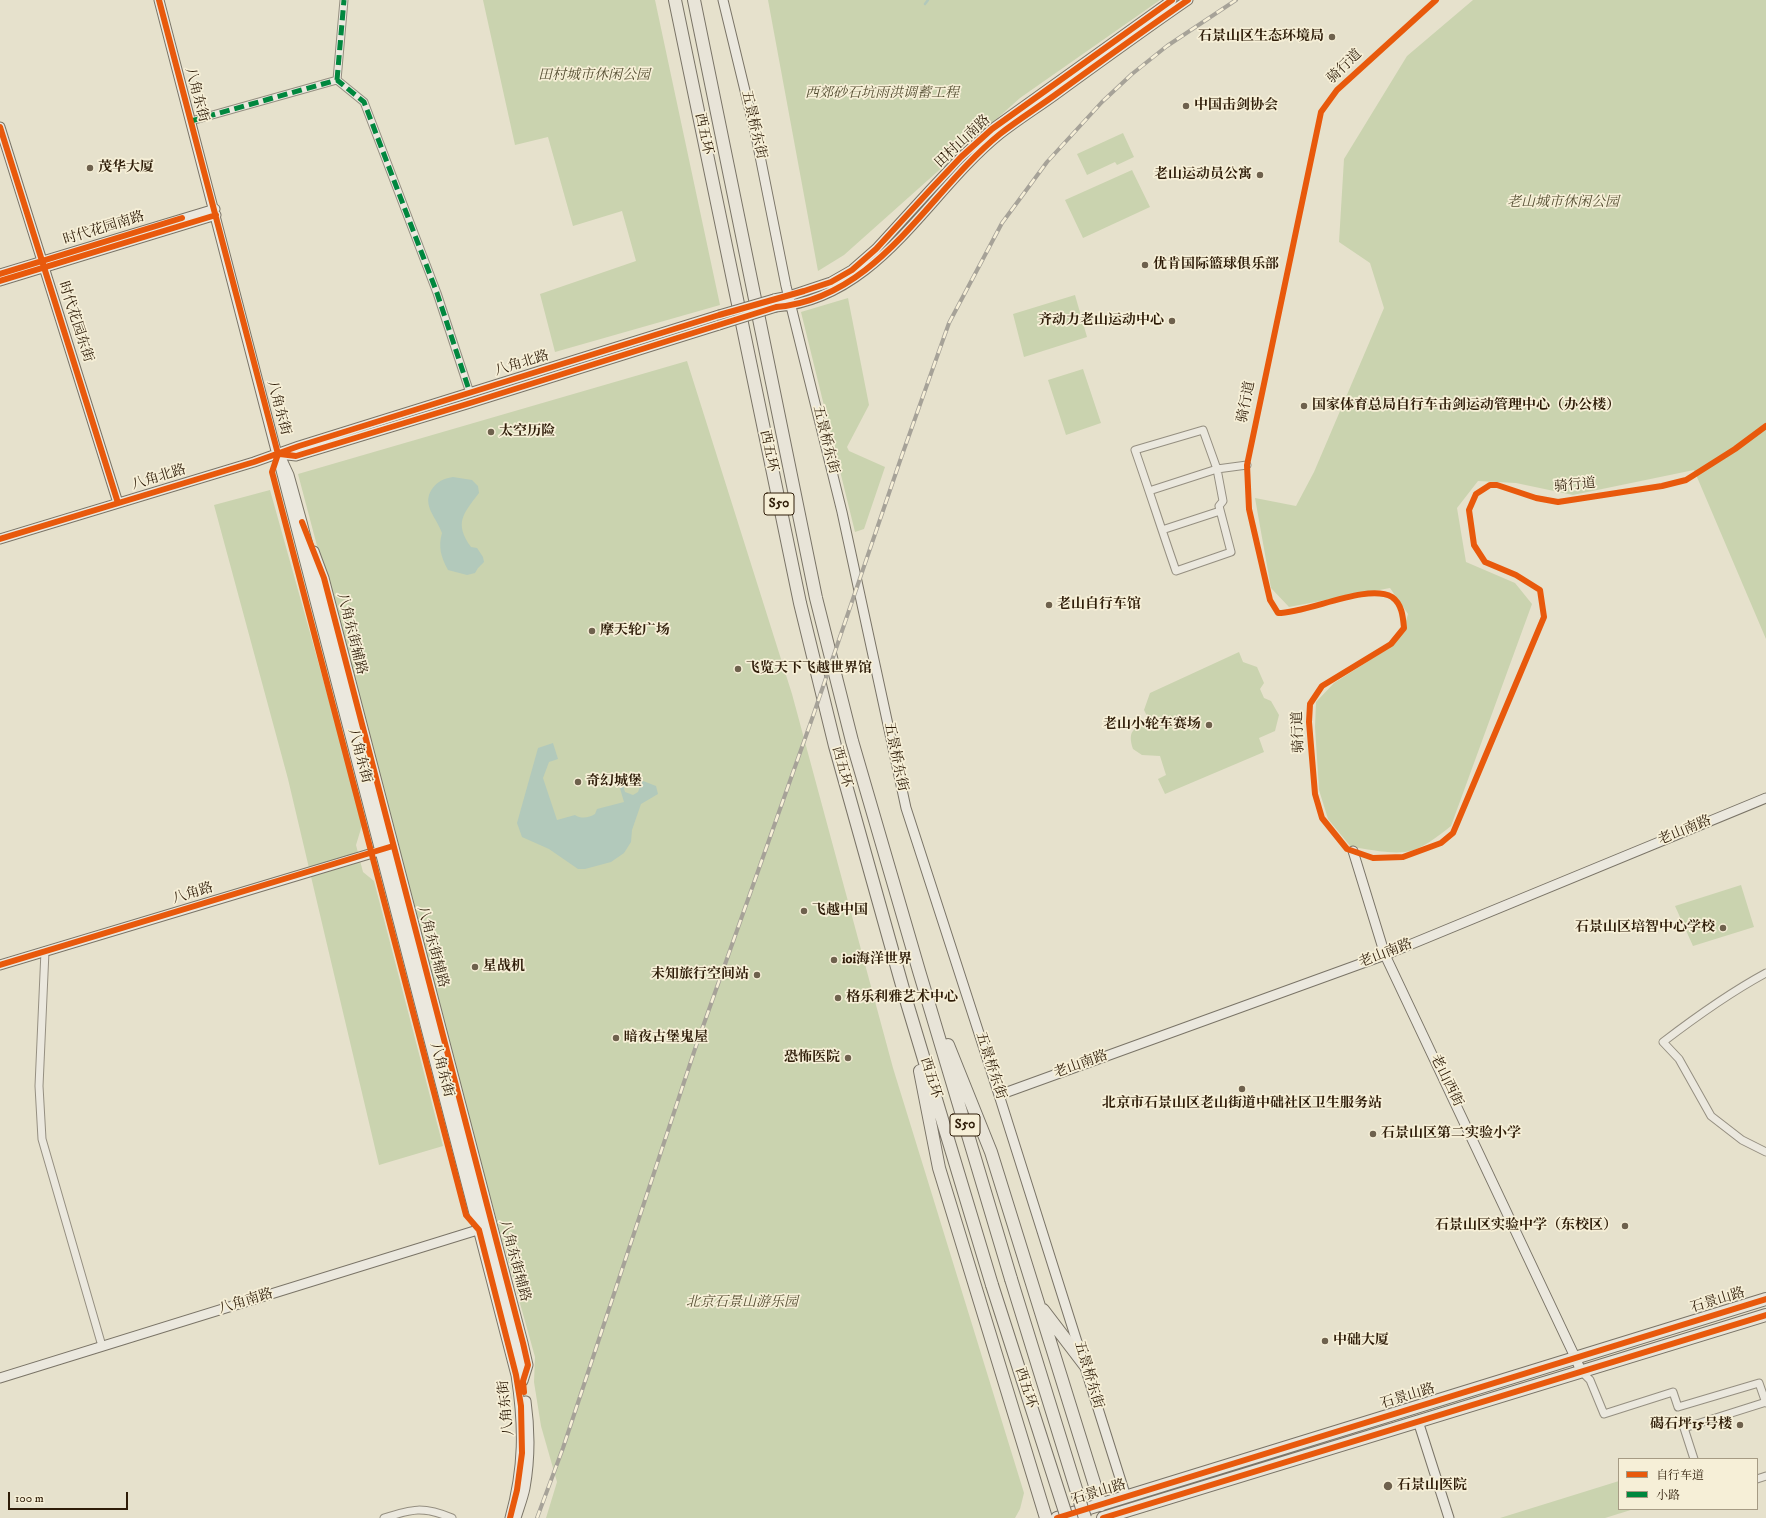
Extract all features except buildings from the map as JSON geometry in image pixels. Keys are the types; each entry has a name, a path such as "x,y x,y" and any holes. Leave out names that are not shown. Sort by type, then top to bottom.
{"highway":[{"name":"西五环","path":"675,0 800,603 835,746 907,1003 992,1285 1067,1518"},
{"name":"西五环","path":"694,0 816,598 852,741 1011,1279 1085,1518"},
{"path":"919,971 990,1152 1101,1505"},
{"path":"907,1003 939,1168 1046,1518"},
{"name":"石景山路","path":"1057,1518 1766,1299"},
{"path":"1037,1303 1085,1366"},
{"name":"石景山路","path":"1103,1518 1766,1314"}],"street":[{"name":"八角东街","path":"159,0 216,212 278,454 282,475 387,848"},
{"path":"337,80 344,0"},
{"name":"五景桥东街","path":"723,0 756,136 789,296 844,519 906,808 999,1095 1126,1497"},
{"name":"田村山南路","path":"775,303 789,296 831,282 852,270 876,249 961,157 992,130 1172,0"},
{"name":"田村山南路","path":"775,303 792,306 834,290 856,278 899,240 953,178 1001,134 1188,0"},
{"path":"191,121 337,80"},
{"path":"337,80 364,102 437,293 470,393"},
{"name":"时代花园东街","path":"0,127 118,503"},
{"name":"时代花园南路","path":"0,274 43,264 216,212"},
{"name":"时代花园南路","path":"0,281 43,264"},
{"name":"八角北路","path":"0,539 278,454 299,446 719,315 775,303"},
{"name":"八角北路","path":"278,454 296,456 719,325 775,303"},
{"path":"1203,430 1217,469 1222,501 1219,506 1231,552 1176,571 1135,450 1203,430"},
{"name":"八角东街","path":"278,454 289,475 302,522 485,1228 523,1381 528,1418 528,1453 525,1488 516,1518"},
{"path":"1149,491 1217,469 1247,465"},
{"path":"1162,530 1220,511"},
{"name":"老山南路","path":"999,1095 1385,955 1766,798"},
{"name":"八角路","path":"0,965 387,848"},
{"name":"八角东街辅路","path":"387,848 485,1228"},
{"name":"老山西街","path":"1353,851 1385,955 1581,1371"},
{"path":"46,950 39,1086 42,1140 102,1346"},
{"path":"1766,973 1740,987 1704,1011 1664,1042 1679,1059 1711,1116 1742,1140 1766,1152"},
{"name":"八角东街","path":"485,1228 516,1375 521,1406 522,1453 518,1490 510,1518"},
{"name":"八角南路","path":"0,1378 485,1228"},
{"path":"1581,1371 1590,1380 1604,1414 1673,1392 1678,1407 1760,1383 1766,1402 1684,1428 1694,1458"},
{"path":"1418,1421 1449,1518"},
{"path":"1100,1518 1101,1505"},
{"path":"384,1518 409,1510 423,1509 452,1518"}],"green space":[{"name":"田村城市休闲公园","path":"483,0 655,0 720,305 555,352 540,294 636,261 622,211 573,226 548,137 515,145"},
{"name":"西郊砂石坑雨洪调蓄工程","path":"768,0 1160,0 1020,98 844,255 818,271"},
{"name":"老山城市休闲公园","path":"1473,0 1766,0 1766,639 1694,470 1573,495 1516,483 1478,481 1457,508 1466,562 1515,583 1532,604 1451,826 1430,842 1411,851 1385,852 1351,847 1328,819 1319,790 1315,727 1316,702 1334,683 1389,648 1404,628 1408,614 1390,588 1289,607 1271,588 1255,498 1296,506 1314,472 1384,308 1370,263 1339,242 1344,159 1407,56"},
{"path":"1123,133 1134,157 1117,165 1115,162 1087,175 1077,154"},
{"path":"1132,170 1150,207 1083,238 1065,200"},
{"path":"1075,295 1087,337 1024,357 1013,314"},
{"path":"848,298 869,405 847,447 849,451 885,467 864,529 855,532 801,312"},
{"name":"北京石景山游乐园","path":"687,361 792,694 893,1068 1024,1493 1020,1509 1015,1518 546,1518 557,1482 541,1426 534,1382 535,1357 473,1135 298,474"},
{"path":"1083,369 1101,423 1066,435 1048,380"},
{"path":"270,490 363,822 356,845 363,872 374,881 443,1146 379,1165 288,779 214,505"},
{"name":"老山小轮车赛场","path":"1239,652 1243,662 1257,667 1264,683 1260,689 1264,698 1271,701 1279,715 1275,731 1259,738 1264,752 1165,794 1158,779 1166,775 1160,756 1142,755 1133,749 1131,743 1131,734 1133,731 1149,720 1144,710 1150,693"},
{"path":"1741,885 1754,927 1693,946 1675,906"},
{"path":"1618,1481 1618,1510 1631,1510 1605,1518 1500,1518"}],"shaded area":[{"path":"453,477 472,480 478,486 479,493 465,513 462,525 466,539 471,547 477,548 483,557 484,562 475,573 467,575 448,570 441,552 440,543 442,533 431,511 428,501 429,495 436,484"},
{"path":"553,743 558,759 549,762 543,778 557,820 575,815 580,817 588,817 595,814 597,809 624,802 617,778 627,776 624,784 625,792 633,795 638,792 641,784 638,779 656,786 658,794 641,804 632,830 631,842 624,853 611,862 585,869 578,869 549,849 522,837 517,823 538,748"}],"waterway":[{"path":"925,4 928,0"}],"railway":[{"path":"537,1518 563,1448 695,1049 813,716 901,458 949,323 1002,223 1047,162 1102,102 1132,74 1167,46 1236,0"}],"marked path":[{"path":"337,80 344,0"},
{"path":"191,121 337,80 364,102 437,293 470,393"}],"cycle path":[{"path":"159,0 278,454 272,472 466,1215 479,1230 516,1375 521,1406 522,1453 517,1490 510,1518"},
{"path":"0,539 254,462 299,446 719,315 831,282 852,270 876,249 961,157 992,129 1172,0"},
{"path":"280,454 296,456 776,307 812,299 844,284 873,264 899,239 974,158 1000,134 1188,0"},
{"name":"骑行道","path":"1436,0 1337,90 1321,112 1247,465 1249,509 1270,600 1278,613 1305,609 1353,596 1368,594 1381,594 1392,597 1398,603 1401,611 1404,628 1391,644 1322,686 1310,704 1309,722 1315,794 1322,818 1347,849 1373,858 1403,857 1441,843 1453,833 1544,617 1540,590 1516,575 1485,562 1474,545 1469,510 1476,494 1490,485 1497,485 1536,498 1558,502 1662,486 1686,480 1735,449 1766,426"},
{"path":"0,127 118,503"},
{"path":"0,281 216,215"},
{"path":"0,274 182,218"},
{"path":"302,522 324,578 523,1343 528,1365 523,1381 524,1392"},
{"path":"0,965 393,846"},
{"path":"1057,1518 1766,1299"},
{"path":"1103,1518 1766,1315"}],"place":[{"name":"石景山区生态环境局","path":"1332,37"},
{"name":"中国击剑协会","path":"1186,106"},
{"name":"茂华大厦","path":"90,168"},
{"name":"老山运动员公寓","path":"1260,175"},
{"name":"优肯国际篮球俱乐部","path":"1145,265"},
{"name":"齐动力老山运动中心","path":"1172,321"},
{"name":"国家体育总局自行车击剑运动管理中心（办公楼）","path":"1304,406"},
{"name":"太空历险","path":"491,432"},
{"name":"老山自行车馆","path":"1049,605"},
{"name":"摩天轮广场","path":"592,631"},
{"name":"飞览天下飞越世界馆","path":"738,669"},
{"name":"老山小轮车赛场","path":"1209,725"},
{"name":"奇幻城堡","path":"578,782"},
{"name":"飞越中国","path":"804,911"},
{"name":"石景山区培智中心学校","path":"1723,928"},
{"name":"ioi海洋世界","path":"834,960"},
{"name":"星战机","path":"475,967"},
{"name":"未知旅行空间站","path":"757,975"},
{"name":"格乐利雅艺术中心","path":"838,998"},
{"name":"暗夜古堡鬼屋","path":"616,1038"},
{"name":"恐怖医院","path":"848,1058"},
{"name":"北京市石景山区老山街道中础社区卫生服务站","path":"1242,1089"},
{"name":"石景山区第二实验小学","path":"1373,1134"},
{"name":"石景山区实验中学（东校区）","path":"1625,1226"},
{"name":"中础大厦","path":"1325,1341"},
{"name":"碣石坪15号楼","path":"1740,1425"},
{"name":"石景山医院","path":"1388,1486"}]}
